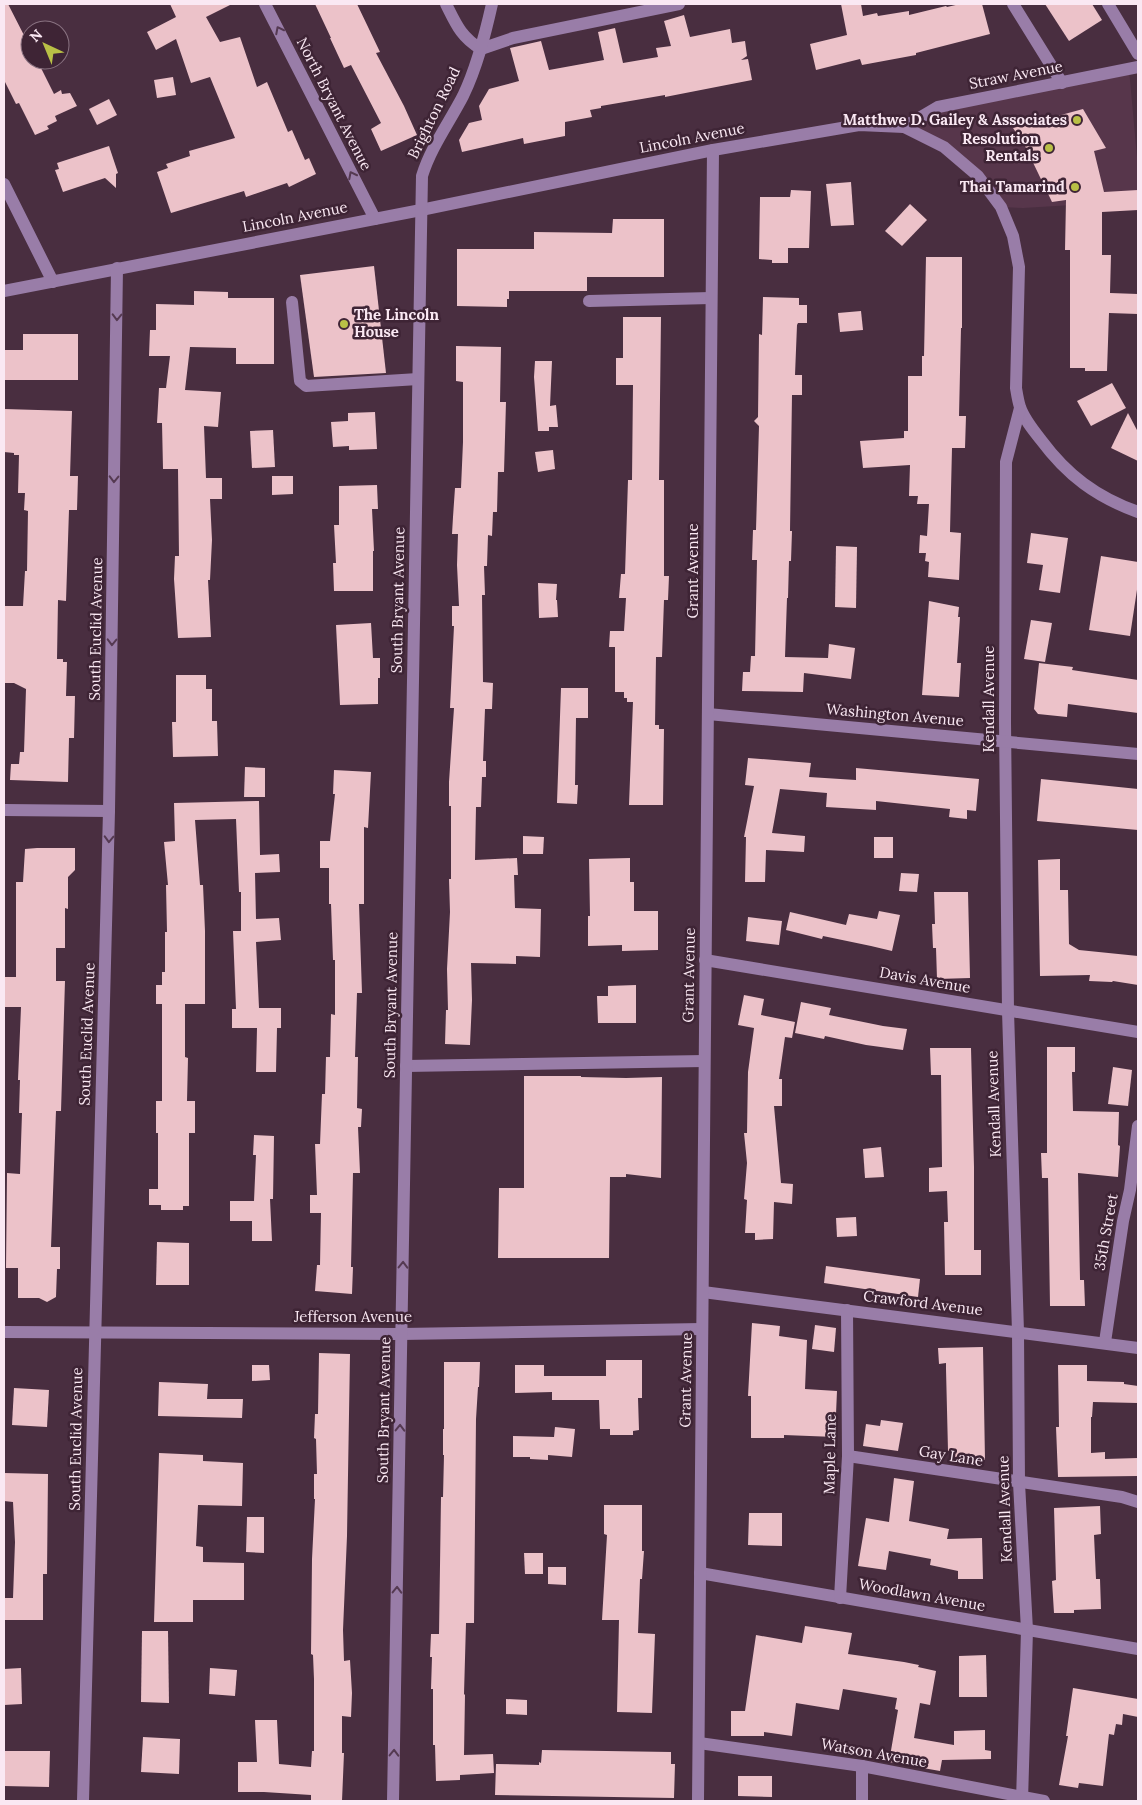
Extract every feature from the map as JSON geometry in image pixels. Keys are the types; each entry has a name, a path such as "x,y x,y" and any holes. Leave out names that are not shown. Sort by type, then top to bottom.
{"street":[{"name":"North Bryant Avenue","path":"265,4 374,219"},
{"path":"446,4 463,35 468,41 482,49 513,38 679,4"},
{"name":"Brighton Road","path":"421,210 422,176 428,158 463,96 482,49 492,4"},
{"path":"1013,4 1062,83"},
{"path":"1108,4 1138,54"},
{"name":"Straw Avenue","path":"904,127 938,108 1138,67"},
{"name":"Lincoln Avenue","path":"4,291 421,210 713,150 859,125 904,127 944,147 978,176 1004,214 1013,236 1019,267 1016,388 1020,408 1032,429 1075,478 1117,504 1138,512"},
{"name":"Grant Avenue","path":"698,1801 713,150"},
{"path":"4,184 53,282"},
{"name":"South Bryant Avenue","path":"393,1801 421,210"},
{"name":"South Euclid Avenue","path":"83,1801 109,811 117,268"},
{"path":"589,301 711,298"},
{"path":"292,302 300,381 302,384 306,386 418,380"},
{"name":"Kendall Avenue","path":"1020,408 1006,462 1005,742 1008,1011 1018,1332 1020,1483 1027,1630 1022,1799"},
{"name":"Washington Avenue","path":"708,714 1138,754"},
{"path":"4,810 109,811"},
{"name":"Davis Avenue","path":"706,960 1138,1032"},
{"path":"406,1066 704,1060"},
{"name":"35th Street","path":"1105,1342 1123,1221 1134,1192 1138,1126"},
{"name":"Crawford Avenue","path":"703,1292 1105,1342 1138,1348"},
{"name":"Maple Lane","path":"840,1598 848,1456 847,1310"},
{"name":"Jefferson Avenue","path":"4,1332 401,1334 702,1329"},
{"name":"Gay Lane","path":"848,1456 1138,1502"},
{"name":"Woodlawn Avenue","path":"700,1574 1138,1649"},
{"name":"Watson Avenue","path":"699,1743 862,1766 1022,1799 1044,1801"},
{"path":"862,1766 862,1801"}],"shaded area":[{"path":"1129,69 1138,168 1138,201 1023,208 1001,207 978,176 904,127 938,107"}],"building":[{"path":"4,4 8,4 20,27 20,70 42,70 54,94 61,90 62,94 70,93 77,106 55,116 57,121 47,126 49,129 35,135 19,103 16,104 4,80"},
{"path":"170,4 232,4 206,17 220,42 240,37 257,87 267,82 288,132 292,130 305,160 309,158 316,174 289,187 287,183 246,197 244,191 171,213 157,172 168,168 166,164 190,156 189,151 235,138 210,77 191,83 176,39 156,50 147,32 176,17"},
{"path":"315,4 357,4 380,52 376,53 417,135 381,151 371,129 381,123 351,65 344,68"},
{"path":"841,4 861,4 863,16 877,13 878,16 909,11 909,15 946,6 982,4 990,34 916,53 916,55 862,65 860,59 816,70 810,44 847,35"},
{"path":"1045,4 1092,4 1102,20 1069,41"},
{"path":"684,15 690,37 730,29 732,43 745,41 747,56 741,60 748,59 752,80 665,97 665,95 601,106 601,108 590,110 592,117 565,122 565,136 524,144 523,138 462,152 459,140 469,123 482,120 479,106 489,89 519,81 510,48 541,41 549,70 604,60 598,32 615,28 623,63 658,57 656,48 671,46 664,21"},
{"path":"173,77 176,95 157,98 154,80"},
{"path":"109,99 117,115 97,125 89,109"},
{"path":"1083,109 1106,148 1094,151 1104,192 1138,190 1138,210 1102,212 1102,255 1111,255 1110,293 1138,294 1138,314 1109,313 1107,371 1085,371 1085,368 1070,368 1070,250 1065,250 1066,200 1052,202 1025,146 1013,128"},
{"path":"109,146 118,173 116,174 116,188 105,178 63,192 55,170 59,169 57,163"},
{"path":"851,182 854,225 831,226 826,184"},
{"path":"791,190 811,191 809,248 788,248 788,263 772,263 772,260 759,259 760,197 790,197"},
{"path":"910,204 927,220 902,246 885,231"},
{"path":"613,219 664,219 664,277 587,277 587,291 509,291 507,307 457,306 457,249 534,249 534,232 612,233"},
{"path":"926,257 962,257 959,416 966,416 965,448 952,448 950,532 961,533 959,580 928,577 929,562 925,561 926,553 919,553 920,535 927,536 929,504 917,504 918,496 909,496 910,465 863,468 860,441 904,438 904,431 908,431 908,376 922,376"},
{"name":"The Lincoln House","path":"374,266 386,373 314,377 300,275"},
{"path":"194,291 228,292 228,298 274,298 274,364 236,364 236,348 190,347 185,390 221,392 218,427 204,426 206,478 222,478 222,499 210,499 212,540 210,580 208,580 211,637 178,638 174,579 175,556 179,556 178,469 163,469 162,423 157,423 159,388 166,388 170,356 149,356 150,330 156,330 156,304 194,305"},
{"path":"763,297 799,298 799,305 807,305 807,323 798,323 797,325 795,375 802,375 802,395 792,395 790,531 792,531 785,657 828,658 829,644 855,648 851,679 804,673 803,692 742,691 743,672 750,672 751,656 755,656 757,560 752,560 753,530 756,530 759,426 754,421 758,417 759,334 762,335"},
{"path":"861,311 863,330 840,332 838,313"},
{"path":"623,317 661,317 659,480 664,480 664,576 669,576 668,600 664,600 662,657 656,657 655,725 659,725 659,729 664,729 663,805 629,805 633,702 627,702 627,698 624,698 624,692 615,692 615,647 609,647 610,631 624,631 626,598 619,598 621,574 625,574 628,480 632,480 633,385 616,385 616,358 623,358"},
{"path":"23,334 78,334 78,380 4,380 4,350 23,350"},
{"path":"456,346 501,347 500,402 506,402 504,472 498,472 497,512 493,512 492,536 488,535 487,566 484,566 485,595 482,595 483,682 493,683 492,709 485,709 483,761 486,761 486,777 482,777 481,807 476,807 475,860 517,858 518,875 514,875 515,908 541,909 540,957 516,956 516,964 471,963 470,1045 445,1044 446,1010 448,1010 449,879 451,879 451,806 449,806 449,782 454,708 450,708 454,626 452,626 452,606 459,606 458,534 452,534 455,488 461,488 463,442 463,382 456,381"},
{"path":"535,361 552,361 550,406 556,405 558,427 549,427 549,431 538,431 534,377"},
{"path":"1112,383 1126,408 1091,426 1077,401"},
{"path":"4,409 72,411 70,476 78,476 77,510 69,510 66,601 58,600 57,659 63,659 63,662 67,662 66,696 75,696 74,738 69,738 68,782 10,780 11,764 19,764 20,752 24,752 26,689 14,683 4,683 4,606 23,606 25,571 27,571 28,511 24,510 25,493 18,493 19,455 4,452"},
{"path":"375,412 377,449 349,450 349,446 333,447 331,422 348,421 348,413"},
{"path":"1128,413 1138,432 1138,461 1111,448"},
{"path":"273,430 275,467 252,468 250,431"},
{"path":"553,450 555,469 538,472 535,452"},
{"path":"272,476 293,476 293,494 272,495"},
{"path":"377,485 378,509 372,509 373,591 334,591 333,563 336,563 334,525 339,525 339,486"},
{"path":"1031,533 1068,538 1060,593 1039,590 1043,565 1027,563"},
{"path":"836,546 857,547 856,608 835,607"},
{"path":"1101,556 1138,562 1138,583 1130,636 1089,630"},
{"path":"538,583 557,584 558,617 539,618"},
{"path":"929,601 959,607 957,663 961,663 959,697 922,695"},
{"path":"1031,620 1052,623 1045,662 1024,659"},
{"path":"371,623 373,658 380,658 378,704 340,705 336,625"},
{"path":"1039,663 1073,667 1072,670 1138,680 1138,713 1068,704 1067,717 1038,714 1034,709"},
{"path":"176,675 206,675 206,689 212,689 212,721 217,721 218,756 173,757 172,722 176,722"},
{"path":"561,688 588,688 588,718 576,718 575,785 578,785 577,804 557,803"},
{"path":"748,758 811,763 809,777 856,780 856,768 979,779 976,811 967,810 967,819 949,817 950,809 876,801 876,810 826,807 827,793 780,789 772,833 805,836 804,852 766,850 765,882 745,882 746,837 744,837 754,786 745,785"},
{"path":"245,767 265,768 265,797 244,797"},
{"path":"334,770 371,772 368,828 364,827 364,904 359,904 362,993 357,993 355,1057 358,1057 357,1108 362,1109 361,1127 358,1127 360,1173 353,1173 352,1294 315,1291 317,1265 320,1265 321,1213 310,1213 310,1195 317,1195 315,1144 320,1144 322,1094 325,1094 326,1057 330,1057 331,1014 335,1015 335,960 333,960 331,904 329,904 329,868 320,868 320,841 330,841 335,794 333,794"},
{"path":"1041,779 1138,789 1138,830 1037,821"},
{"path":"259,801 260,855 279,854 280,872 255,873 256,919 279,918 281,940 256,942 259,1008 281,1008 281,1028 277,1028 276,1072 256,1072 257,1028 232,1028 232,1009 236,1009 233,931 241,931 241,892 239,892 236,819 195,820 200,885 203,885 205,1004 185,1004 185,1057 188,1058 187,1101 195,1101 195,1133 189,1133 189,1206 183,1206 183,1210 161,1210 161,1205 149,1205 149,1189 158,1189 156,1101 162,1101 162,1004 156,1004 156,985 162,985 162,972 165,972 165,932 167,932 166,885 168,885 164,842 175,841 174,803"},
{"path":"523,836 544,837 543,854 523,854"},
{"path":"874,837 893,837 893,858 874,858"},
{"path":"75,848 75,870 68,877 68,909 65,908 65,948 56,948 56,981 65,981 61,1111 56,1111 51,1247 60,1247 60,1269 57,1269 56,1297 47,1302 39,1298 18,1298 18,1268 6,1268 7,1173 20,1174 22,1113 19,1113 20,1080 18,1080 21,1007 4,1007 4,986 5,977 16,977 16,882 23,882 25,849"},
{"path":"630,858 630,882 634,882 634,911 658,911 658,950 622,951 622,945 588,946 588,916 590,916 589,859"},
{"path":"1060,859 1060,890 1068,890 1069,944 1079,950 1138,956 1138,985 1113,981 1089,981 1090,975 1040,976 1038,860"},
{"path":"901,873 919,874 917,892 899,891"},
{"path":"934,892 968,892 970,978 937,979 936,948 933,948 932,924 935,924"},
{"path":"879,911 900,915 892,951 823,936 822,939 786,930 790,912 846,925 849,914 877,919"},
{"path":"748,917 782,921 779,945 746,941"},
{"path":"636,985 636,1023 598,1023 597,996 608,996 608,986"},
{"path":"744,995 764,999 761,1015 795,1022 792,1038 785,1037 779,1079 782,1079 782,1106 774,1106 781,1183 793,1184 792,1204 774,1202 773,1239 755,1240 755,1233 745,1233 747,1200 744,1199 747,1163 744,1133 747,1133 748,1072 754,1028 738,1025"},
{"path":"801,1002 831,1008 829,1015 907,1029 903,1050 866,1045 825,1036 824,1039 795,1033"},
{"path":"1047,1047 1075,1047 1075,1072 1072,1072 1073,1111 1119,1112 1118,1145 1120,1146 1118,1177 1078,1173 1080,1280 1084,1280 1085,1306 1050,1306 1048,1178 1042,1178 1041,1153 1047,1153"},
{"path":"930,1048 971,1048 974,1250 981,1250 981,1275 945,1275 944,1222 948,1222 947,1191 929,1192 929,1168 942,1167 941,1075 931,1075"},
{"path":"1113,1067 1132,1070 1128,1106 1108,1104"},
{"path":"524,1076 662,1077 661,1178 626,1174 626,1177 610,1177 609,1258 498,1258 499,1188 524,1188"},
{"path":"254,1135 274,1136 273,1199 270,1199 272,1241 252,1241 252,1221 230,1221 230,1201 254,1201 256,1155 253,1155"},
{"path":"881,1147 884,1177 865,1178 863,1149"},
{"path":"856,1217 857,1236 837,1237 836,1218"},
{"path":"157,1242 189,1243 189,1285 156,1285"},
{"path":"826,1266 920,1279 918,1297 824,1283"},
{"path":"752,1323 780,1326 779,1336 807,1340 805,1389 837,1391 835,1437 784,1435 784,1438 751,1438 751,1396 748,1396"},
{"path":"815,1325 836,1328 834,1352 812,1349"},
{"path":"983,1347 985,1460 951,1461 950,1451 948,1451 946,1363 939,1364 938,1348"},
{"path":"319,1353 350,1354 347,1536 343,1630 344,1661 350,1660 352,1693 351,1717 342,1716 342,1753 344,1753 342,1801 311,1801 311,1795 238,1792 238,1762 257,1762 255,1720 277,1720 279,1764 311,1767 312,1751 314,1751 314,1679 313,1655 311,1654 312,1559 315,1499 314,1474 317,1474 316,1439 314,1438 315,1414 318,1414"},
{"path":"606,1360 642,1360 642,1398 638,1398 639,1430 633,1431 633,1435 610,1435 610,1429 600,1429 599,1400 552,1400 552,1392 515,1393 515,1365 544,1365 544,1376 606,1376"},
{"path":"444,1362 480,1362 476,1419 474,1623 466,1623 464,1755 493,1754 494,1773 460,1775 460,1780 436,1781 435,1745 433,1745 433,1689 431,1689 432,1657 430,1657 431,1634 439,1634 441,1497 443,1497 444,1455"},
{"path":"252,1365 269,1365 270,1380 252,1381"},
{"path":"1058,1365 1087,1365 1087,1381 1124,1382 1124,1384 1138,1386 1138,1403 1093,1402 1091,1453 1105,1452 1105,1459 1138,1458 1138,1476 1058,1477 1056,1427 1059,1427"},
{"path":"159,1382 208,1384 207,1399 243,1399 242,1418 158,1416"},
{"path":"14,1388 49,1390 47,1427 12,1425"},
{"path":"881,1420 903,1423 898,1451 863,1446 866,1424 880,1426"},
{"path":"555,1427 575,1429 572,1457 548,1455 548,1460 513,1457 513,1436 554,1437"},
{"path":"159,1453 203,1455 203,1461 243,1463 242,1506 198,1505 196,1546 203,1547 203,1562 244,1563 244,1600 193,1600 193,1622 154,1622"},
{"path":"4,1473 48,1474 47,1574 43,1574 43,1620 4,1620 4,1598 13,1598 15,1542 13,1502 4,1501"},
{"path":"894,1478 914,1481 909,1521 949,1529 947,1539 982,1538 983,1579 958,1579 958,1571 930,1565 931,1559 889,1551 886,1570 858,1566 866,1518 889,1522"},
{"path":"604,1505 642,1505 642,1551 644,1551 642,1579 640,1579 638,1633 655,1634 652,1713 617,1712 619,1620 602,1620 607,1535 604,1534"},
{"path":"1100,1506 1101,1534 1094,1535 1096,1579 1100,1579 1101,1609 1074,1610 1074,1613 1054,1613 1052,1581 1056,1580 1054,1508"},
{"path":"749,1513 782,1513 782,1546 748,1545"},
{"path":"247,1517 264,1517 264,1553 246,1552"},
{"path":"524,1553 543,1553 543,1574 525,1574"},
{"path":"548,1567 566,1567 566,1585 548,1584"},
{"path":"805,1626 852,1633 848,1654 904,1662 936,1671 930,1705 920,1703 914,1738 954,1745 954,1731 985,1730 985,1750 991,1751 991,1759 942,1760 940,1771 889,1762 898,1710 895,1709 897,1698 843,1689 839,1710 796,1703 792,1736 764,1732 764,1736 731,1736 731,1711 745,1711 756,1635 802,1643"},
{"path":"142,1631 168,1631 169,1703 141,1702"},
{"path":"986,1655 987,1697 959,1697 959,1656"},
{"path":"21,1668 22,1704 4,1705 4,1669"},
{"path":"210,1668 237,1670 235,1696 209,1694"},
{"path":"1073,1688 1138,1699 1138,1717 1123,1714 1122,1725 1116,1724 1114,1735 1109,1734 1103,1786 1079,1783 1078,1788 1059,1785 1068,1736 1066,1736"},
{"path":"506,1699 527,1700 527,1715 506,1714"},
{"path":"143,1737 180,1739 179,1774 141,1772"},
{"path":"542,1750 671,1752 671,1764 675,1764 674,1798 495,1795 496,1764 539,1765 539,1762 541,1763"},
{"path":"4,1751 50,1751 49,1787 4,1786"},
{"path":"738,1776 772,1776 772,1797 738,1796"}],"place":[{"name":"Matthwe D. Gailey & Associates","path":"1077,120"},
{"name":"Resolution Rentals","path":"1049,148"},
{"name":"Thai Tamarind","path":"1075,187"},
{"name":"The Lincoln House","path":"344,324"}]}
